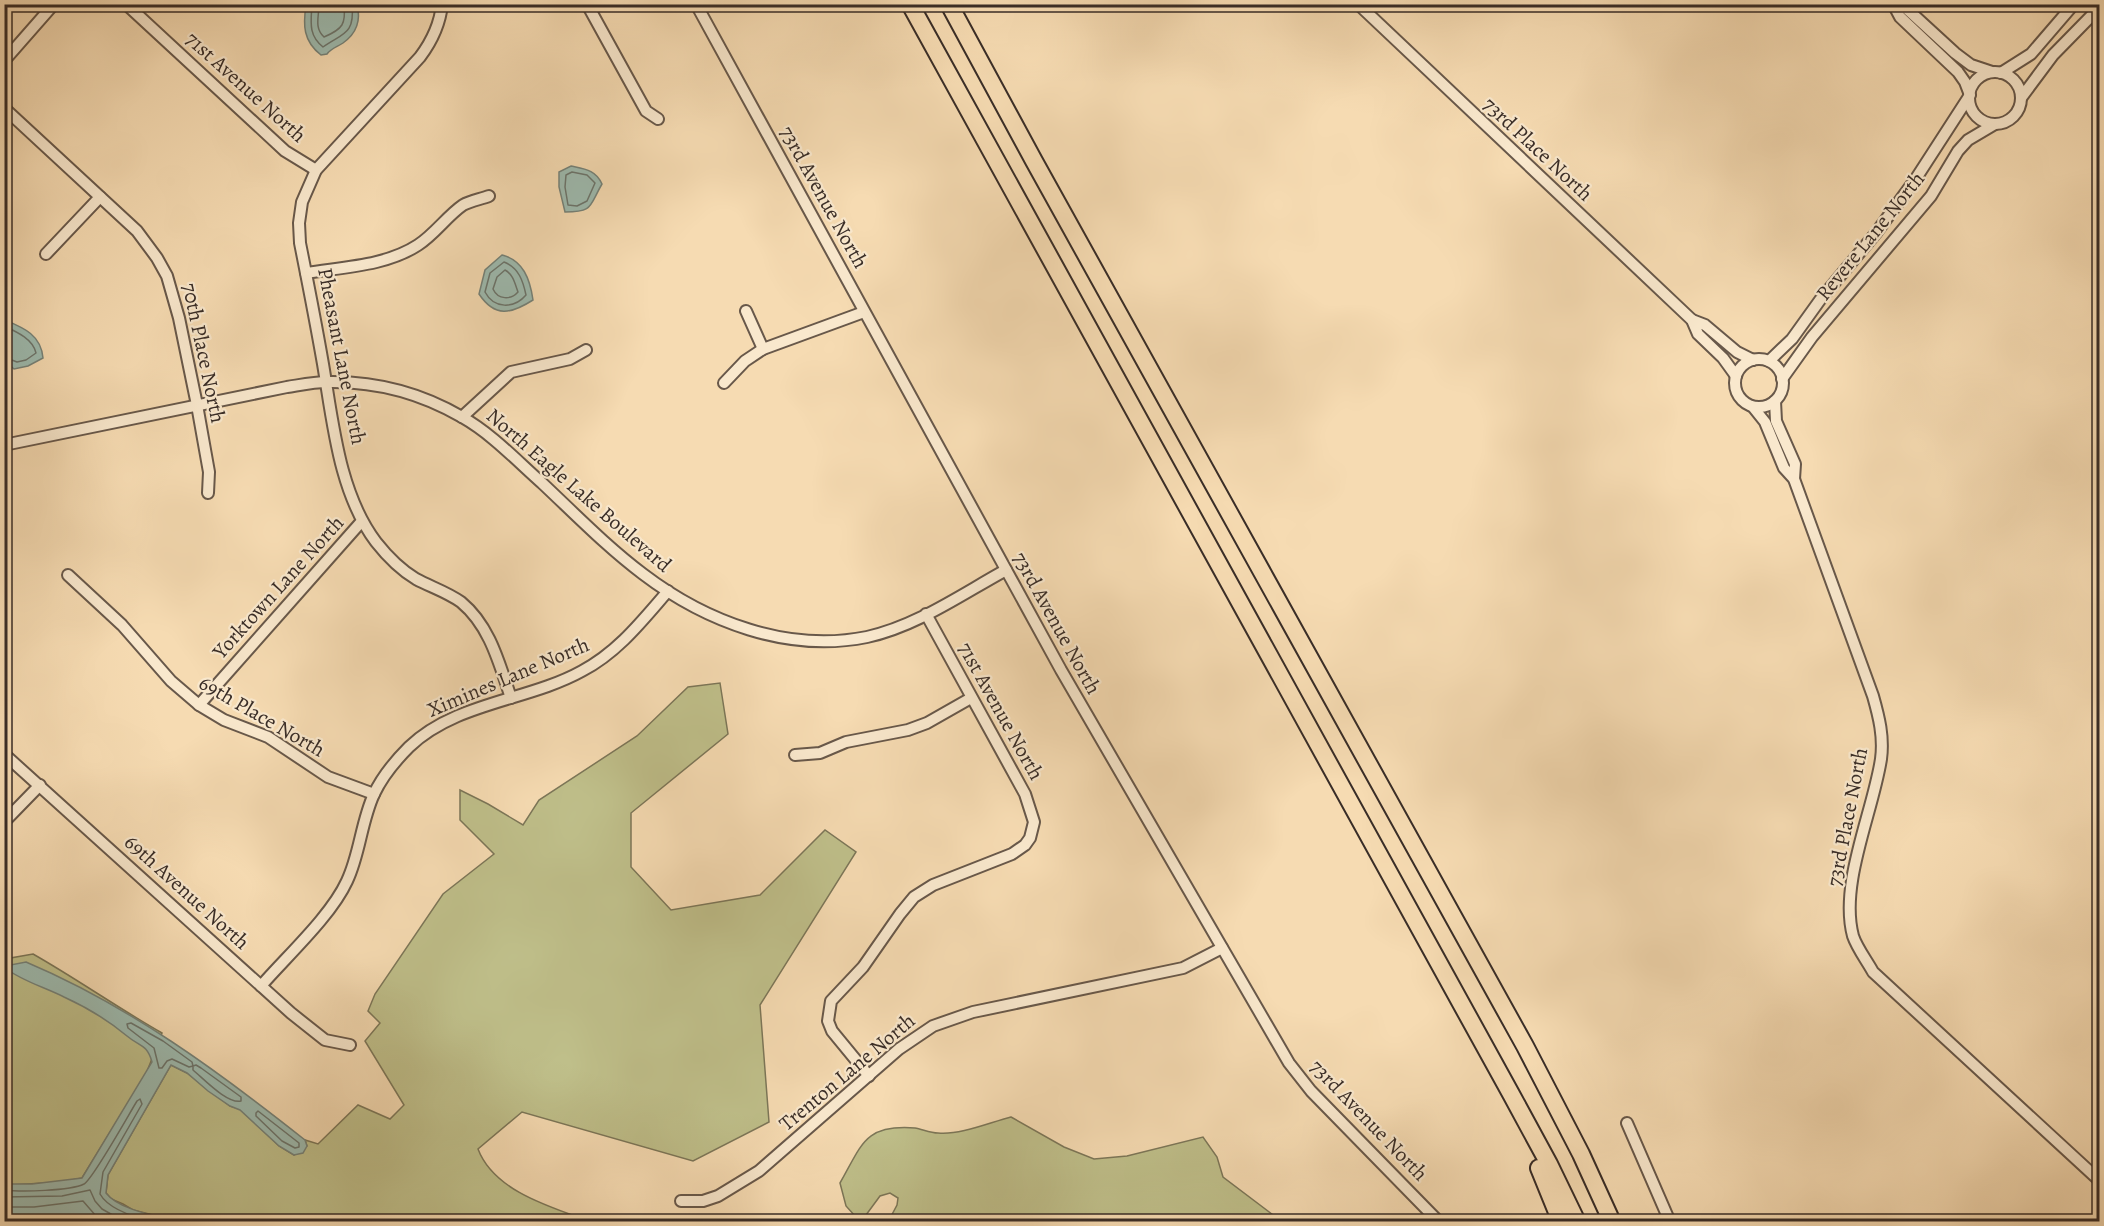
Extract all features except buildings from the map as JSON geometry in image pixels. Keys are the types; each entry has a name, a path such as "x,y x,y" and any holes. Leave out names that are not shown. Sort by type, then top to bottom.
{"highway":[{"path":"910,4 1549,1164 1577,1221"},
{"path":"949,4 1622,1221"},
{"path":"1486,1050 1561,1221"},
{"path":"1554,1100 1612,1221"}],"street":[{"path":"4,60 54,4"},
{"name":"71st Avenue North","path":"126,4 285,152 316,170"},
{"name":"Pheasant Lane North","path":"442,4 438,25 431,42 316,170 302,202 299,223 306,273 346,482 362,521 376,542 395,563 414,578 447,593 472,613 485,630 511,698"},
{"path":"587,4 646,111 658,119"},
{"name":"73rd Avenue North","path":"696,4 1106,750 1290,1063 1301,1079 1439,1221"},
{"name":"73rd Place North","path":"1358,4 1692,320 1698,334 1724,358 1736,376"},
{"path":"1893,4 1900,16 1958,72 1970,95 1973,112 1979,118 1995,124 2012,119 2017,112 2021,98 2053,55 2100,7"},
{"path":"1899,4 1971,65 2015,81 2021,98"},
{"path":"1970,95 1972,86 1977,80 1996,73 2031,54 2074,4"},
{"name":"Revere Lane North","path":"1769,361 1792,339 1820,300 1876,233 1916,180 1970,95"},
{"name":"70th Place North","path":"4,108 144,239 167,276 179,318 197,405 209,472 208,493"},
{"name":"Revere Lane North","path":"1782,379 1812,337 1931,196 1958,151 1968,140 1995,124"},
{"path":"46,254 100,196"},
{"path":"306,273 381,261 400,255 434,233 464,205 489,196"},
{"path":"746,311 763,349"},
{"path":"724,383 745,361 763,349 864,312"},
{"name":"73rd Place North","path":"1692,320 1706,325 1737,352 1753,360"},
{"path":"462,417 511,372 570,359 586,350"},
{"path":"1753,360 1769,361 1780,372 1782,379 1782,387 1775,401 1761,407 1746,404 1736,391 1736,376 1746,363 1753,360"},
{"name":"North Eagle Lake Boulevard","path":"4,445 287,387 326,382 366,384 392,388 422,398 462,417 503,448 623,558 668,591 723,620 751,630 780,638 810,641 839,641 869,636 898,627 926,614 1006,570"},
{"name":"73rd Place North","path":"1775,401 1776,422 1795,465 1794,479"},
{"name":"73rd Place North","path":"1753,407 1765,422 1784,468 1794,479 1882,725 1881,758 1853,878 1850,907 1853,937 1873,972 2100,1181"},
{"name":"Yorktown Lane North","path":"199,705 362,521"},
{"name":"69th Place North","path":"68,575 122,626 171,681 199,705 224,720 268,737 328,777 374,794"},
{"name":"Ximines Lane North","path":"261,986 338,898 351,871 374,794 401,756 430,731 460,716 570,677 597,663 614,651 668,591"},
{"name":"71st Avenue North","path":"869,1076 831,1031 828,1021 831,1002 863,967 914,897 933,885 1019,850 1030,838 1033,830 1032,814 1025,794 926,614"},
{"path":"795,755 820,753 846,742 908,730 927,723 972,698"},
{"name":"69th Avenue North","path":"4,754 261,986 325,1040 350,1045"},
{"path":"4,822 40,785"},
{"name":"Trenton Lane North","path":"681,1201 703,1201 718,1196 759,1171 915,1036 933,1026 973,1012 1183,968 1222,948"},
{"path":"1627,1123 1670,1221"}],"green space":[{"path":"720,683 728,734 631,813 631,867 671,910 760,895 825,830 856,852 760,1005 769,1122 693,1161 522,1112 478,1149 486,1164 510,1187 541,1203 589,1221 177,1221 133,1210 111,1199 106,1193 108,1175 171,1065 187,1073 230,1106 240,1109 279,1146 294,1155 307,1146 305,1140 318,1144 358,1105 390,1119 404,1105 365,1041 380,1023 368,1011 375,994 443,894 494,854 460,820 460,790 523,825 539,800 637,736 688,687"},
{"path":"33,954 162,1033 146,1074 82,1178 61,1182 10,1185 5,1184 5,959"},
{"path":"1011,1117 1064,1147 1094,1159 1127,1156 1203,1137 1217,1157 1223,1177 1281,1221 888,1222 898,1198 890,1193 880,1196 866,1215 855,1216 846,1206 840,1183 860,1148 875,1134 898,1128 915,1128 935,1133 956,1132"}],"water":[{"path":"306,5 357,5 358,21 355,31 343,43 327,54 321,55 311,44 306,32"},
{"path":"571,166 593,173 602,184 592,203 586,209 565,212 559,187 559,172"},
{"path":"502,255 520,266 530,285 533,300 510,311 491,307 479,294 485,270"},
{"path":"5,320 25,329 35,338 42,350 43,358 28,366 14,369 5,361"},
{"path":"26,962 100,998 171,1041 239,1089 305,1140 307,1146 303,1153 294,1155 279,1146 240,1110 230,1106 187,1073 171,1065 108,1175 106,1193 129,1208 177,1221 5,1221 5,1184 32,1184 82,1178 152,1062 145,1049 105,1020 81,1005 5,968 5,966"}]}
